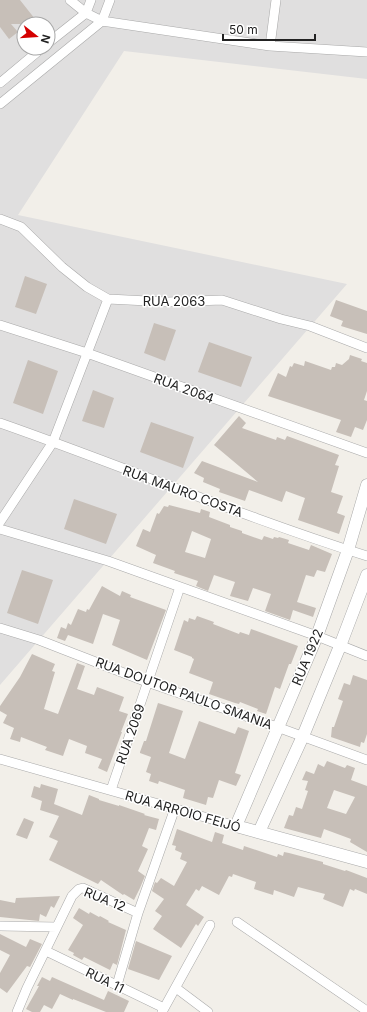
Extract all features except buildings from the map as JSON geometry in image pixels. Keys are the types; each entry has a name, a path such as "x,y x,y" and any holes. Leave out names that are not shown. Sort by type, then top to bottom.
{"street":[{"path":"70,0 86,13 102,21 270,46 367,52"},
{"path":"56,37 86,13 91,0"},
{"path":"0,104 102,21 110,0"},
{"path":"270,46 276,0"},
{"path":"0,83 32,56"},
{"name":"RUA 2063","path":"0,219 22,227 62,267 87,287 108,299 168,302 222,300 281,319 310,326 367,348"},
{"path":"0,522 53,442 108,299"},
{"name":"RUA 2064","path":"0,325 87,353 367,453"},
{"name":"RUA MAURO COSTA","path":"0,423 164,485 367,556"},
{"name":"RUA 1922","path":"236,826 317,636 348,550 367,485"},
{"path":"0,529 108,561 317,636 367,656"},
{"name":"RUA 1922","path":"259,832 303,736 367,575"},
{"name":"RUA 2069","path":"111,790 180,587"},
{"name":"RUA DOUTOR PAULO SMANIA","path":"0,628 39,640 147,682 303,736 367,760"},
{"name":"RUA ARROIO FEIJÓ","path":"0,758 367,862"},
{"name":"RUA 12","path":"17,1012 27,988 72,896 79,889 83,888 138,913 175,808"},
{"path":"117,985 138,913"},
{"path":"237,922 367,1011"},
{"path":"163,1010 210,925"},
{"path":"0,926 57,927"},
{"name":"RUA 11","path":"46,951 117,985 163,1010"},
{"path":"176,988 208,1012"}],"shaded area":[{"path":"0,0 367,0 367,79 124,51 18,215 347,284 0,685"}]}
